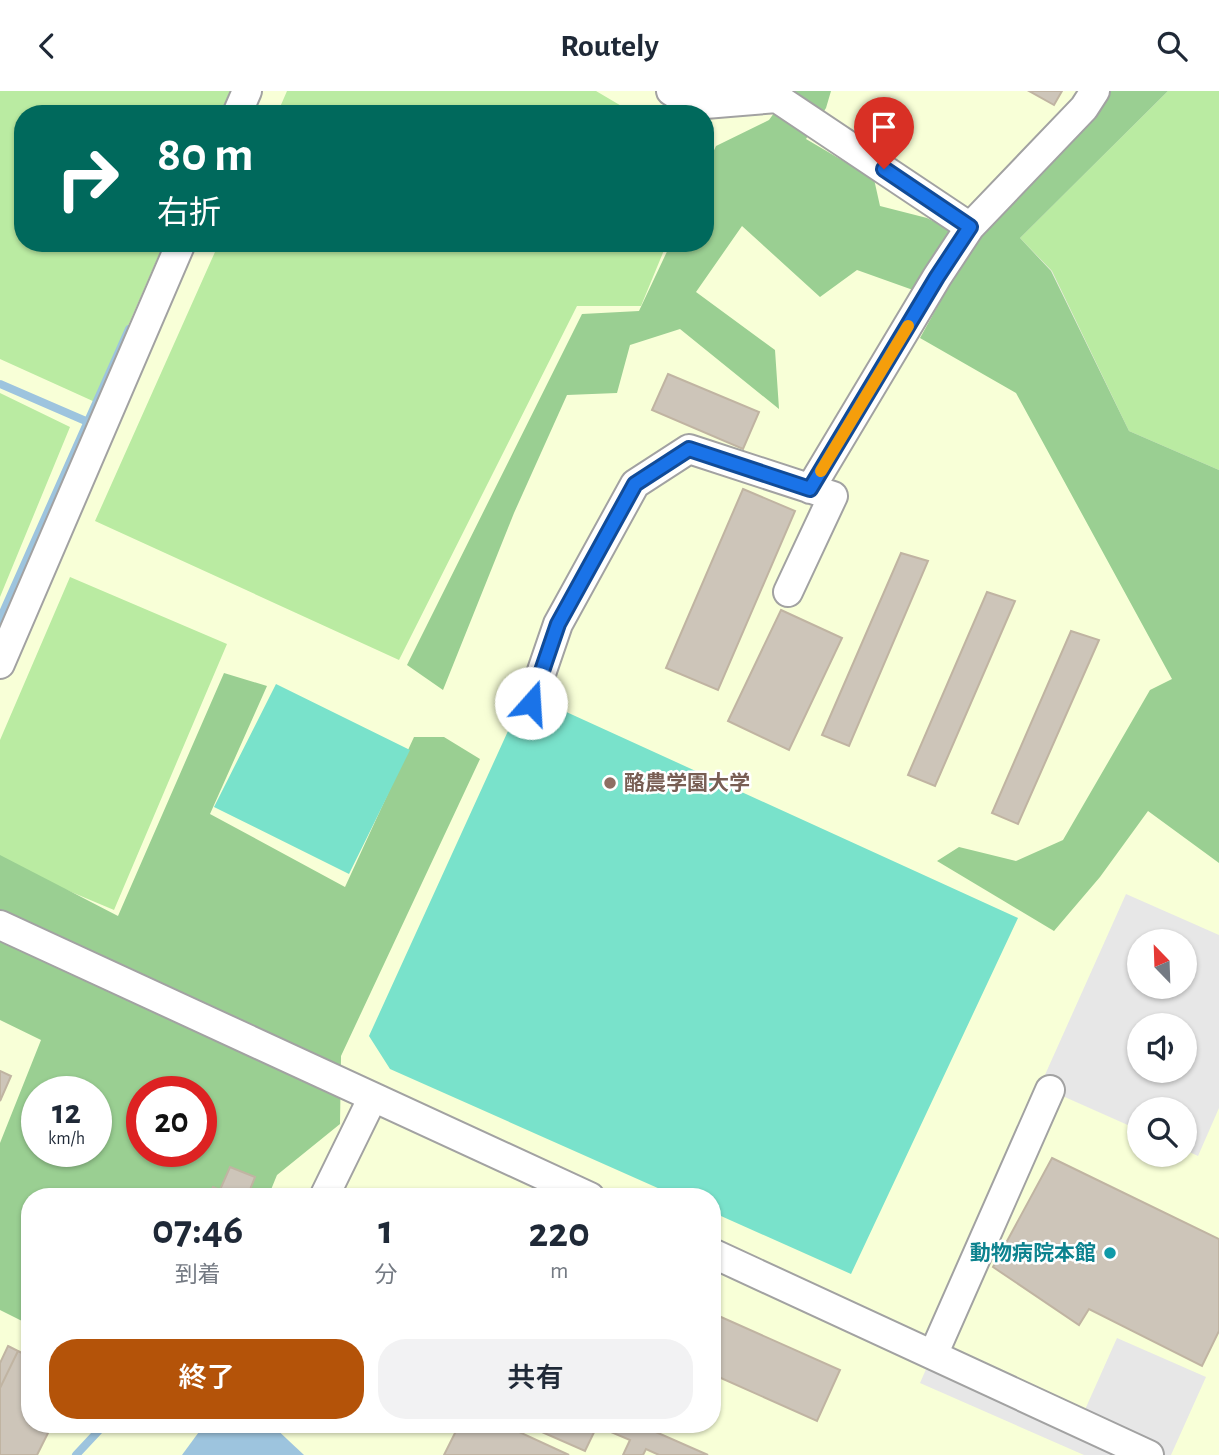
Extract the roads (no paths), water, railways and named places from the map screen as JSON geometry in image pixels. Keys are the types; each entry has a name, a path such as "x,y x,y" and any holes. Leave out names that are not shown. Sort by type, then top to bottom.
{"lane":[{"path":"670,91 693,105 777,98 970,227"},
{"path":"810,489 937,277 970,227 1084,108 1095,91"},
{"path":"0,664 177,252"},
{"path":"531,703 558,624 635,484 689,449 833,496 788,591"},
{"path":"0,925 570,1188"},
{"path":"933,1355 1050,1090"},
{"path":"328,1188 373,1097"},
{"path":"721,1258 1149,1455"}],"waterway":[{"path":"0,619 129,329"},
{"path":"0,384 88,422"},
{"path":"76,1455 97,1433"}],"place":[{"name":"酪農学園大学","path":"610,783"},
{"name":"動物病院本館","path":"1110,1253"}]}
